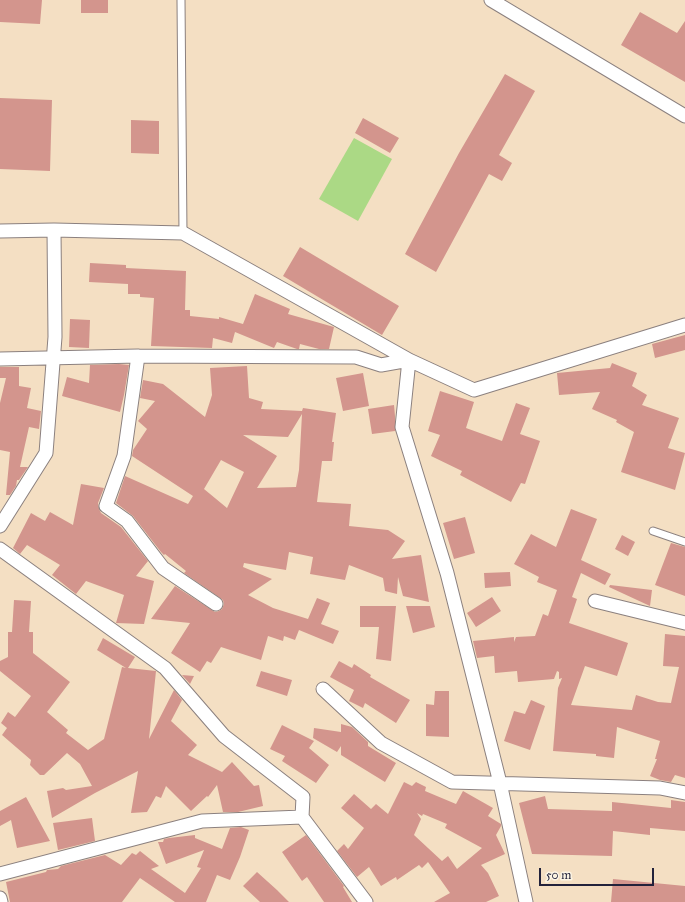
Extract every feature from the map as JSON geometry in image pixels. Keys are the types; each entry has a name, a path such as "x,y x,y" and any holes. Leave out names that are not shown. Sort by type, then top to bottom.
{"street":[{"path":"491,0 685,116"},
{"path":"0,526 46,453 55,337 54,230"},
{"path":"0,231 54,230 183,233 409,360 474,390 685,325"},
{"path":"0,359 138,356 356,357 382,366 409,360"},
{"path":"138,356 124,456 106,506 127,521 163,568 216,604"},
{"path":"409,360 402,427 448,573 500,783 526,902"},
{"path":"0,549 165,668 224,736 303,797 302,817 366,902"},
{"path":"595,601 685,623"},
{"path":"323,689 381,743 452,782 660,788 685,793"},
{"path":"0,874 202,821 302,817"},
{"path":"0,898 1,902"}],"lane":[{"path":"181,0 183,233"},
{"path":"653,532 685,542"}],"green space":[{"path":"354,138 392,159 358,221 319,199"}],"building":[{"path":"0,0 42,0 40,24 0,22"},
{"path":"81,0 108,0 108,13 81,13"},
{"path":"640,12 677,33 685,21 685,82 621,45"},
{"path":"505,74 535,91 499,155 512,163 502,181 489,174 436,272 405,254 459,153"},
{"path":"0,98 52,100 50,171 0,169"},
{"path":"363,118 399,138 390,153 355,133"},
{"path":"131,120 159,121 159,154 131,153"},
{"path":"300,247 399,306 382,335 283,276"},
{"path":"90,263 126,265 126,268 186,271 185,310 190,310 190,316 219,319 219,317 243,324 255,294 290,309 288,314 334,327 329,349 319,349 300,344 299,349 297,349 277,342 274,348 235,332 232,343 213,338 212,348 151,346 154,298 140,297 140,294 128,294 128,284 89,282"},
{"path":"70,319 90,320 89,348 69,347"},
{"path":"685,335 685,350 655,358 652,344"},
{"path":"612,363 637,373 632,386 647,395 642,405 679,418 668,448 685,453 675,490 621,472 634,432 616,422 617,420 592,409 600,392 559,395 557,373 610,368"},
{"path":"90,365 129,365 120,412 62,396 67,377 89,383"},
{"path":"247,366 249,398 263,402 261,409 302,411 303,408 336,413 332,442 334,442 332,461 322,461 317,502 351,504 349,526 388,530 405,541 392,559 421,555 429,602 403,596 398,577 397,594 385,591 383,578 349,565 345,580 310,574 313,557 289,552 286,570 244,563 243,567 272,579 248,595 273,608 308,619 317,598 330,603 321,624 339,631 333,644 299,630 295,640 284,636 283,641 268,636 261,660 221,647 211,663 207,661 200,672 171,653 190,623 151,619 175,586 215,612 222,609 224,604 223,600 184,573 186,571 165,554 164,555 133,516 116,503 125,476 188,504 193,496 132,456 133,450 147,429 138,421 155,401 140,398 143,380 163,384 205,417 212,395 210,368","holes":["302,414 299,470 296,487 257,488 277,456 243,435 288,437","221,460 244,472 227,508 204,489"]},
{"path":"0,367 19,367 19,386 31,388 27,408 41,411 39,429 29,427 20,467 28,467 19,480 17,480 16,486 10,495 6,495 10,452 0,450 0,403 6,378 0,378"},
{"path":"363,373 369,406 343,411 336,378"},
{"path":"440,391 474,402 466,428 502,441 516,403 530,408 520,434 540,441 525,484 521,483 511,502 460,475 462,471 431,456 440,435 428,431"},
{"path":"394,405 395,431 372,434 368,409"},
{"path":"81,484 104,488 98,503 101,513 121,527 148,561 136,576 154,581 144,624 116,623 124,595 86,581 76,594 52,575 60,565 27,545 20,554 13,548 31,513 45,521 50,512 73,525"},
{"path":"571,509 597,519 581,560 611,574 605,585 581,573 572,597 577,599 569,623 628,643 617,676 585,666 571,705 632,710 636,695 658,702 671,703 679,667 663,666 665,634 685,636 685,778 675,775 671,782 650,776 657,759 655,759 660,741 617,727 614,758 596,756 596,754 553,751 558,688 562,678 559,679 559,672 557,671 554,679 518,682 517,671 495,673 494,656 477,658 473,641 514,637 514,642 516,637 535,636 543,614 548,616 557,590 537,582 539,577 514,564 531,534 556,547"},
{"path":"465,517 475,553 454,559 443,523"},
{"path":"622,535 635,542 628,556 615,549"},
{"path":"671,543 685,547 685,596 655,585"},
{"path":"510,572 511,586 485,588 484,573"},
{"path":"610,585 652,590 650,606 609,587"},
{"path":"492,597 501,611 476,627 467,613"},
{"path":"14,600 31,601 29,632 33,632 33,653 70,682 47,712 68,730 66,733 88,750 104,739 122,667 126,668 97,650 103,638 135,657 128,668 156,671 149,739 174,690 182,700 171,721 197,745 188,755 222,772 232,762 254,786 259,785 263,806 238,812 223,812 217,785 208,797 207,796 191,811 166,786 161,798 156,796 147,812 131,813 138,771 95,793 52,818 47,791 63,788 66,790 92,786 80,764 67,753 44,775 40,775 30,765 31,760 2,735 7,728 1,723 8,712 15,717 31,696 0,671 0,661 8,657 8,632 12,632"},
{"path":"360,606 396,606 391,661 376,659 379,627 360,627"},
{"path":"406,606 430,606 435,627 413,633"},
{"path":"339,661 352,668 354,664 371,675 370,677 410,700 396,723 365,703 363,708 349,701 354,690 330,677"},
{"path":"261,671 292,680 287,696 256,686"},
{"path":"182,675 194,676 190,684"},
{"path":"435,691 449,691 449,737 426,736 426,704 434,705"},
{"path":"531,700 545,706 530,750 504,741 514,711 525,714"},
{"path":"341,724 352,727 368,742 368,746 396,763 385,782 341,755 341,746 337,752 313,738 314,728 341,732"},
{"path":"282,725 314,741 309,748 329,765 316,783 282,761 285,756 270,749"},
{"path":"404,782 412,786 416,782 426,787 425,791 456,804 463,791 493,808 488,816 501,824 496,835 505,854 481,865 488,873 499,896 486,902 434,902 450,893 428,862 422,868 419,865 397,880 396,877 381,886 369,867 357,877 337,851 344,844 348,849 364,828 341,808 354,794 371,809 376,804 388,814","holes":["417,813 422,816 423,814 447,824 445,828 482,848 457,869 448,856 442,861 414,835 421,819"]},
{"path":"545,796 548,809 612,811 612,802 671,808 671,800 685,802 685,831 650,828 650,835 613,831 612,856 532,854 519,803"},
{"path":"26,797 50,841 17,848 11,820 0,826 0,811"},
{"path":"92,818 95,841 58,850 53,823"},
{"path":"241,827 249,830 230,880 217,875 206,902 175,902 140,878 122,902 10,902 6,882 105,855 121,865 132,853 136,855 140,851 159,866 151,869 185,893 201,868 197,867 204,850 166,864 158,842 163,842 164,839 169,838 195,835 195,838 222,849 230,828"},
{"path":"306,835 344,886 343,887 352,902 324,902 307,877 302,881 282,852"},
{"path":"257,872 289,902 260,902 243,886"},
{"path":"613,879 685,886 685,902 611,902"}]}
